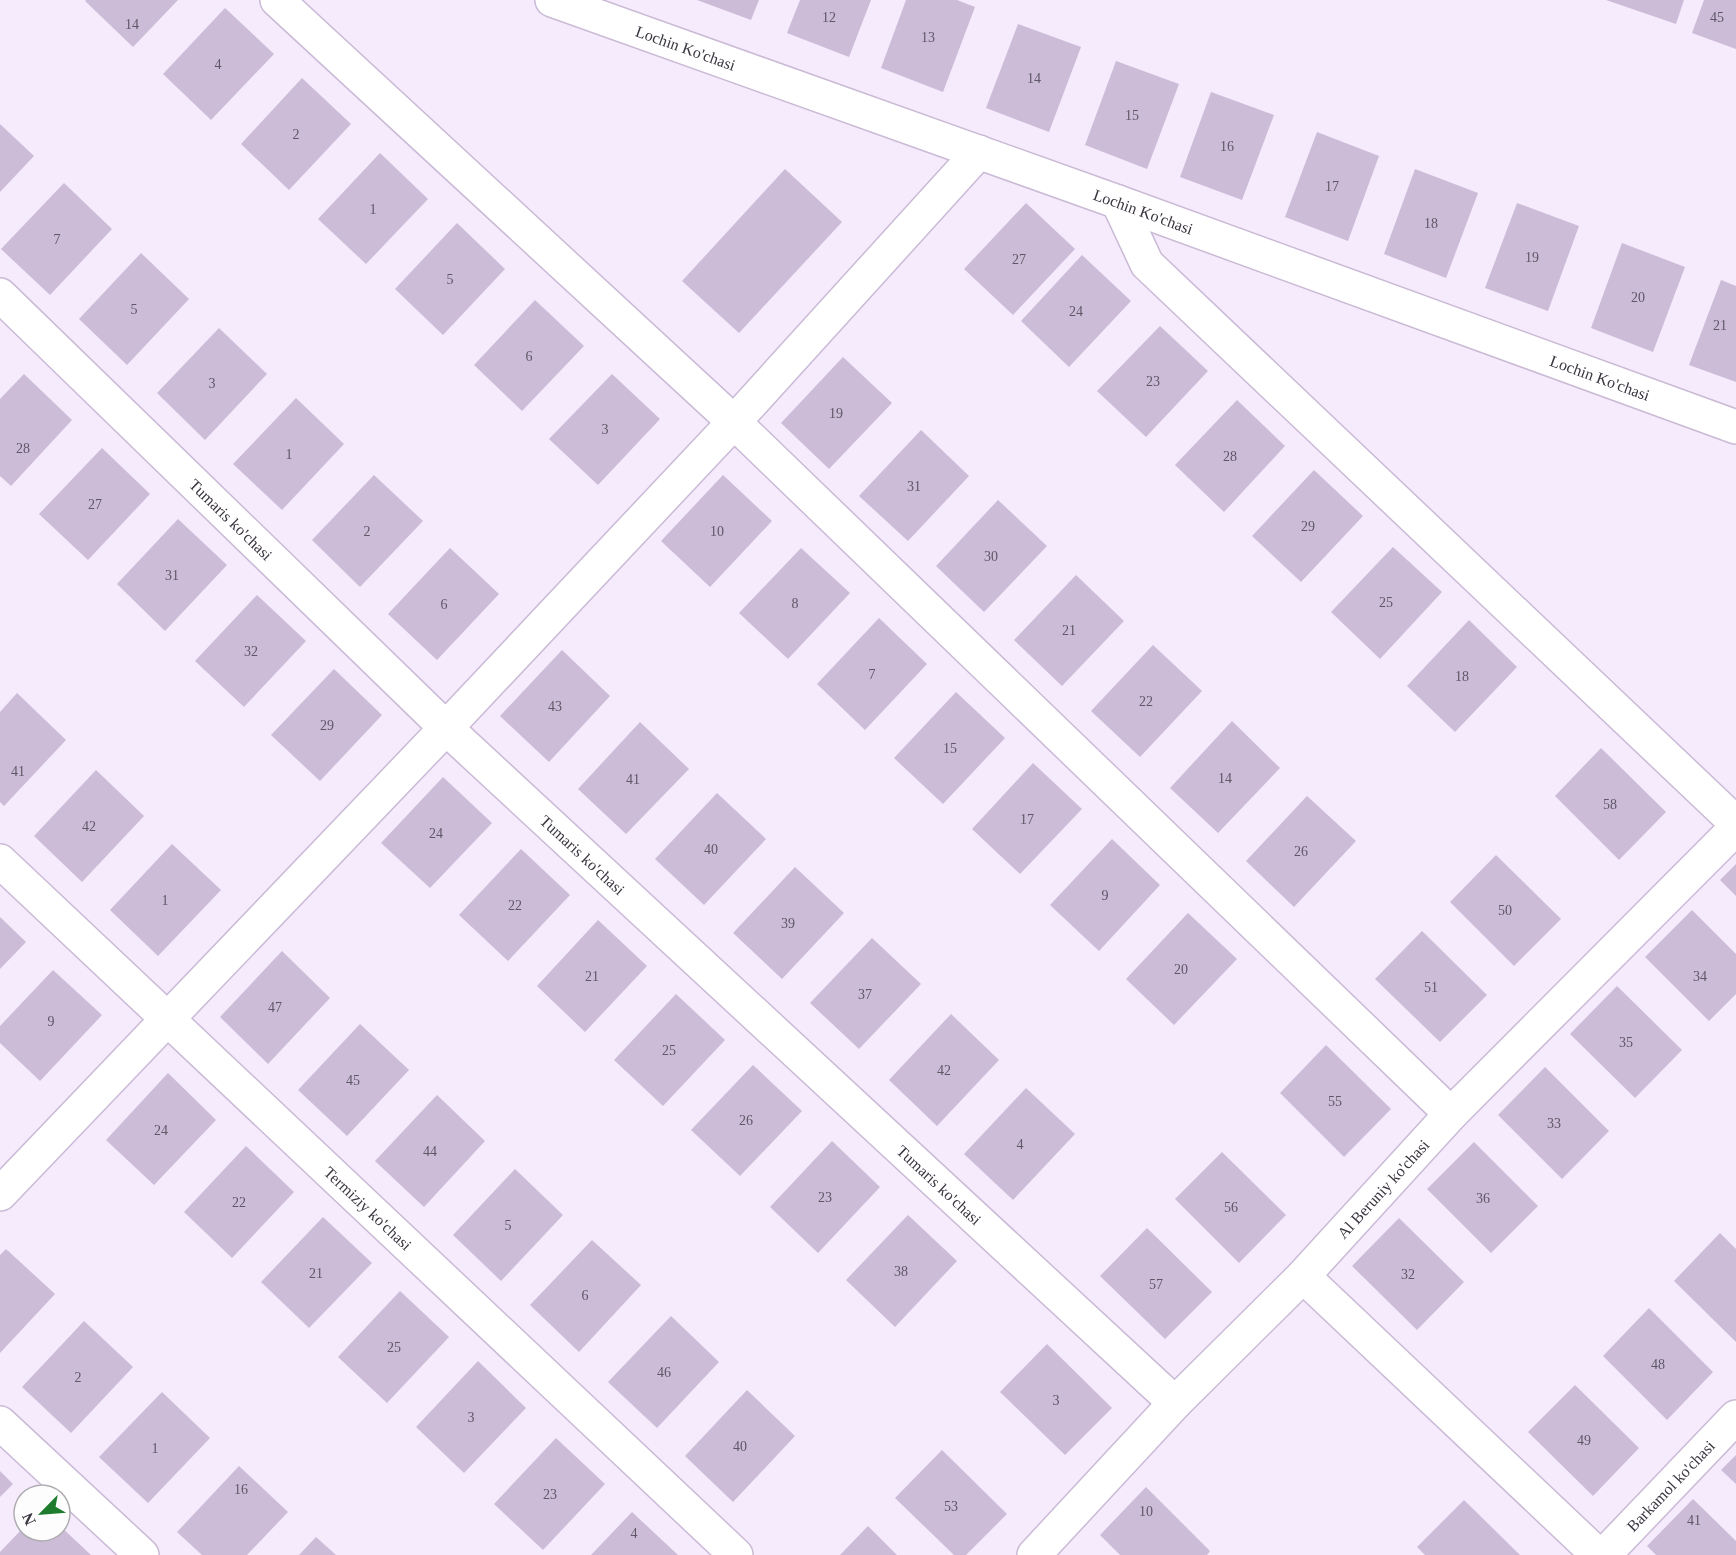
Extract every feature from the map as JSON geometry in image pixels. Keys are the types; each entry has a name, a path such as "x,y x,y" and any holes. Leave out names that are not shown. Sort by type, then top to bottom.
{"street":[{"path":"277,0 734,422 1451,1114"},
{"name":"Lochin Ko'chasi","path":"552,0 1118,202 1736,427"},
{"path":"0,1194 446,728 734,422 979,152"},
{"path":"1118,202 1147,264 1736,823"},
{"name":"Tumaris ko'chasi","path":"0,295 446,728 1175,1403"},
{"name":"Al Beruniy ko'chasi","path":"1034,1555 1175,1403 1303,1276 1451,1114 1736,828"},
{"name":"Termiziy ko'chasi","path":"0,861 736,1555"},
{"path":"1303,1276 1598,1555"},
{"name":"Barkamol ko'chasi","path":"1604,1555 1736,1417"},
{"path":"0,1423 142,1555"}],"building":[{"path":"86,0 178,0 133,47"},
{"path":"697,0 759,0 751,20"},
{"path":"800,0 871,0 849,57 787,33"},
{"path":"906,0 957,0 975,7 943,92 881,68"},
{"path":"1606,0 1684,0 1676,24"},
{"path":"1704,0 1736,0 1736,49 1692,33"},
{"path":"225,8 274,54 211,120 163,74"},
{"path":"1018,24 1081,47 1049,132 986,108"},
{"path":"1116,61 1179,84 1147,169 1085,145"},
{"path":"302,78 351,124 289,190 241,144"},
{"path":"1211,92 1274,115 1242,200 1180,177"},
{"path":"0,124 34,156 0,192"},
{"path":"1317,132 1379,156 1348,241 1285,217"},
{"path":"380,153 428,199 366,264 318,219"},
{"path":"785,169 842,222 739,333 682,281"},
{"path":"1415,169 1478,193 1446,278 1384,254"},
{"path":"64,183 112,229 50,295 1,249"},
{"path":"1026,203 1075,249 1013,315 964,269"},
{"path":"1517,203 1579,226 1548,311 1485,288"},
{"path":"457,223 505,269 443,335 395,289"},
{"path":"1622,243 1685,267 1653,352 1591,328"},
{"path":"141,253 189,299 127,365 79,319"},
{"path":"1082,255 1131,301 1069,367 1021,321"},
{"path":"1721,280 1736,286 1736,382 1689,365"},
{"path":"535,300 584,346 522,411 474,365"},
{"path":"1160,326 1208,371 1146,437 1097,391"},
{"path":"219,328 267,374 205,440 157,393"},
{"path":"843,357 892,403 829,469 781,423"},
{"path":"24,374 72,420 11,486 0,476 0,399"},
{"path":"612,374 660,419 598,485 549,439"},
{"path":"296,398 344,444 282,510 233,464"},
{"path":"1237,400 1285,446 1224,512 1175,465"},
{"path":"921,430 969,476 908,541 859,496"},
{"path":"102,448 150,494 88,560 39,514"},
{"path":"1314,470 1363,516 1301,582 1252,536"},
{"path":"374,475 423,521 360,587 312,540"},
{"path":"723,475 772,521 710,587 661,541"},
{"path":"998,500 1047,546 984,612 936,566"},
{"path":"178,519 227,565 165,631 117,584"},
{"path":"1393,547 1442,592 1380,659 1331,612"},
{"path":"450,548 499,594 437,660 388,614"},
{"path":"801,548 850,593 788,659 739,613"},
{"path":"1076,575 1124,621 1062,686 1014,640"},
{"path":"257,595 306,641 244,707 195,661"},
{"path":"879,618 927,664 865,730 817,684"},
{"path":"1469,620 1517,667 1455,732 1407,686"},
{"path":"1153,645 1202,691 1140,757 1091,711"},
{"path":"562,650 610,696 549,762 500,716"},
{"path":"334,669 382,715 320,781 271,735"},
{"path":"956,692 1005,738 943,804 894,758"},
{"path":"17,693 66,740 4,806 0,802 0,712"},
{"path":"1232,721 1280,768 1218,833 1170,788"},
{"path":"640,722 689,769 626,834 578,789"},
{"path":"1601,748 1666,812 1619,860 1555,796"},
{"path":"1033,763 1082,809 1020,874 972,829"},
{"path":"96,770 144,816 82,882 34,836"},
{"path":"443,777 492,823 430,888 381,843"},
{"path":"717,793 766,839 704,905 655,859"},
{"path":"1307,796 1356,841 1294,907 1246,861"},
{"path":"1112,839 1160,885 1099,951 1050,905"},
{"path":"172,844 221,890 158,956 110,910"},
{"path":"521,849 570,895 508,961 459,915"},
{"path":"1496,855 1561,919 1514,966 1450,902"},
{"path":"1736,864 1736,896 1720,880"},
{"path":"795,867 844,913 782,979 733,933"},
{"path":"1692,910 1736,954 1736,994 1709,1021 1645,957"},
{"path":"1188,913 1237,959 1174,1025 1126,979"},
{"path":"0,917 26,942 0,969"},
{"path":"598,920 647,966 585,1032 537,986"},
{"path":"1422,931 1487,995 1440,1042 1375,979"},
{"path":"872,938 921,984 859,1049 810,1003"},
{"path":"282,951 330,998 268,1064 220,1017"},
{"path":"53,970 102,1015 40,1081 0,1043 0,1026"},
{"path":"1617,986 1682,1050 1635,1098 1570,1034"},
{"path":"676,994 725,1040 663,1106 614,1060"},
{"path":"951,1014 999,1060 937,1126 889,1080"},
{"path":"360,1024 409,1070 347,1136 298,1090"},
{"path":"1326,1045 1391,1109 1344,1157 1280,1093"},
{"path":"753,1065 802,1111 740,1176 691,1130"},
{"path":"1545,1067 1609,1131 1562,1179 1498,1115"},
{"path":"168,1073 216,1120 154,1185 106,1140"},
{"path":"1026,1088 1075,1134 1013,1200 964,1154"},
{"path":"437,1095 485,1141 424,1207 375,1161"},
{"path":"832,1141 880,1187 818,1253 770,1207"},
{"path":"1474,1142 1538,1206 1491,1253 1427,1189"},
{"path":"246,1146 294,1192 232,1258 184,1212"},
{"path":"1222,1152 1286,1215 1239,1263 1175,1199"},
{"path":"515,1169 563,1215 501,1281 453,1235"},
{"path":"908,1215 957,1261 895,1327 846,1280"},
{"path":"323,1217 372,1263 309,1328 261,1282"},
{"path":"1399,1218 1464,1282 1417,1330 1352,1266"},
{"path":"1147,1228 1212,1292 1165,1339 1100,1276"},
{"path":"1720,1233 1736,1249 1736,1342 1674,1281"},
{"path":"592,1240 641,1285 579,1352 530,1305"},
{"path":"6,1249 55,1294 0,1353 0,1255"},
{"path":"400,1291 449,1337 387,1403 338,1357"},
{"path":"1649,1308 1713,1372 1667,1420 1603,1356"},
{"path":"671,1316 719,1362 657,1428 608,1382"},
{"path":"84,1321 133,1367 71,1433 22,1387"},
{"path":"1047,1344 1112,1408 1065,1455 1000,1392"},
{"path":"478,1361 526,1408 464,1473 416,1427"},
{"path":"1575,1385 1639,1448 1593,1496 1528,1432"},
{"path":"747,1390 795,1436 733,1502 685,1456"},
{"path":"162,1392 210,1438 148,1503 99,1457"},
{"path":"556,1438 605,1484 543,1550 494,1504"},
{"path":"942,1450 1007,1514 966,1555 954,1555 895,1498"},
{"path":"1736,1455 1736,1484 1721,1470"},
{"path":"239,1466 288,1512 247,1555 202,1555 177,1532"},
{"path":"0,1471 12,1485 0,1497"},
{"path":"1146,1487 1210,1551 1207,1555 1120,1555 1100,1535"},
{"path":"1693,1499 1736,1541 1736,1555 1656,1555 1647,1546"},
{"path":"1464,1500 1520,1555 1425,1555 1417,1547"},
{"path":"632,1512 678,1555 591,1555"},
{"path":"868,1526 897,1555 840,1555"},
{"path":"72,1537 91,1555 0,1555 0,1552 12,1540 12,1543 72,1543"},
{"path":"316,1537 336,1555 299,1555"}]}
